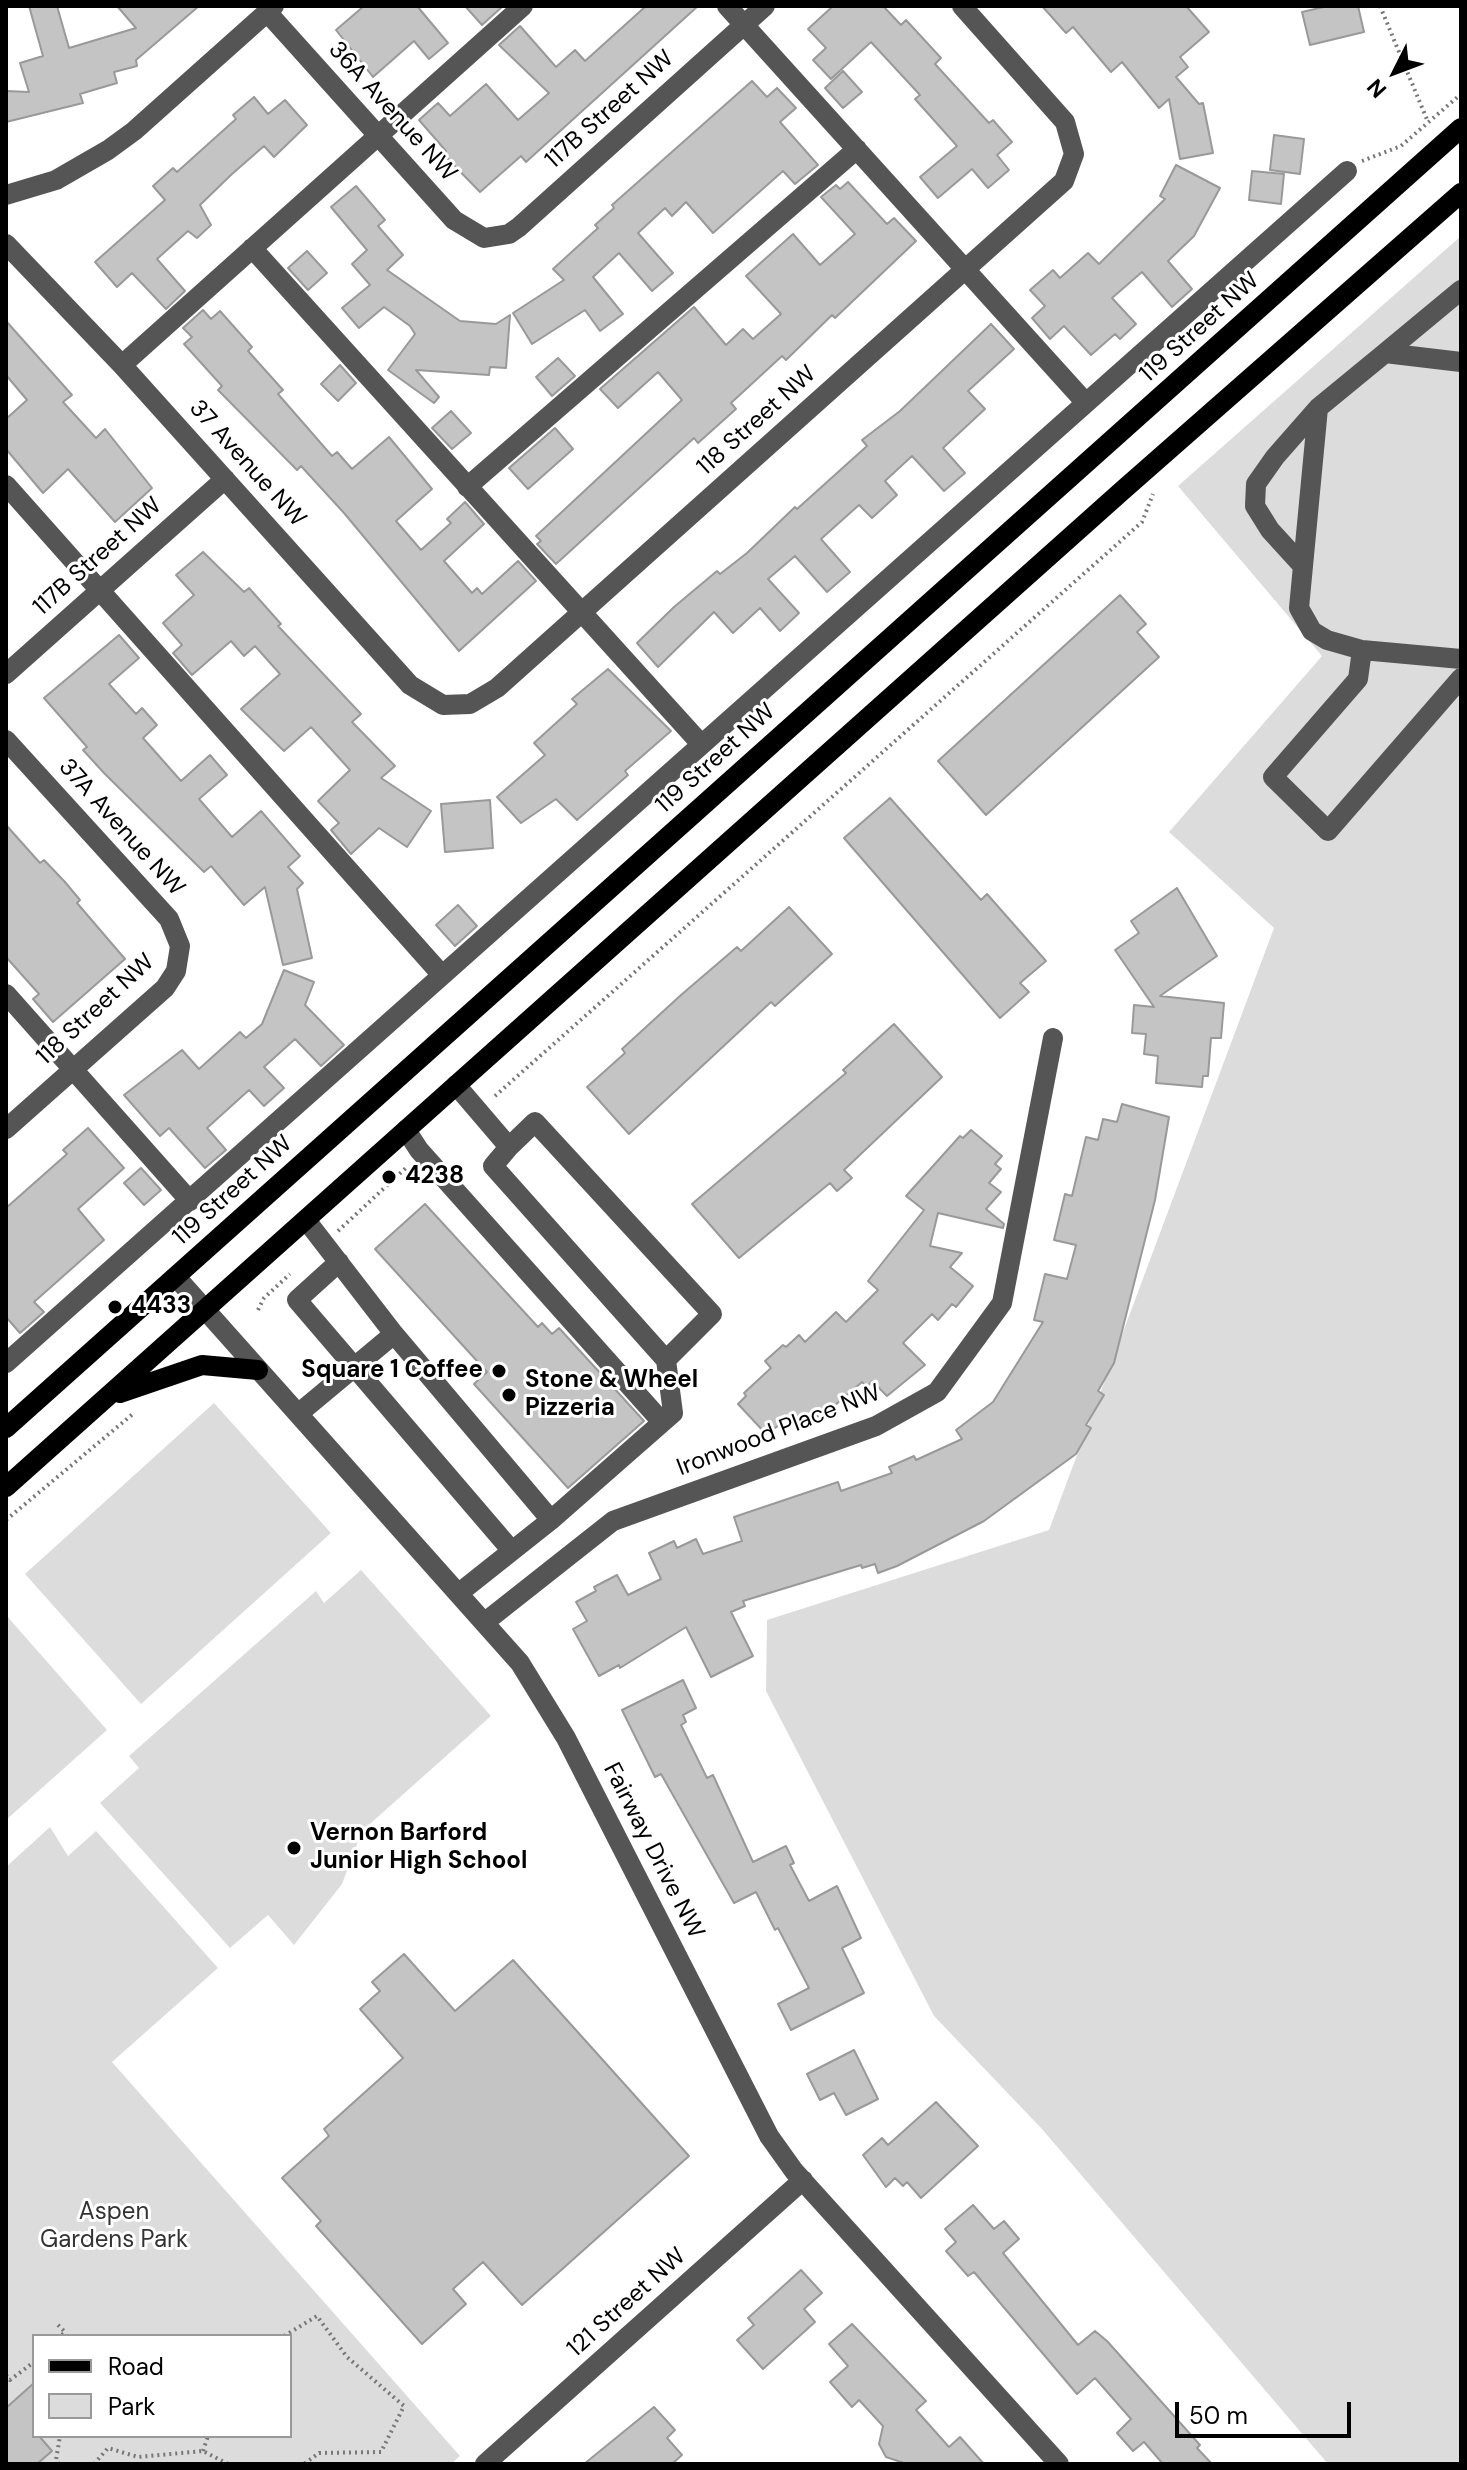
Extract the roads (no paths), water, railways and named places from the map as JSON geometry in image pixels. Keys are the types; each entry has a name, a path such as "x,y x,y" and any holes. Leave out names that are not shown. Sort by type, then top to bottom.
{"main road":[{"name":"119 Street NW","path":"6,1428 1461,128"},
{"path":"6,1487 1461,193"},
{"path":"105,1399 176,1371 202,1365 258,1370"}],"street":[{"path":"122,365 523,6"},
{"path":"727,6 1086,403"},
{"name":"117B Street NW","path":"484,238 509,234 519,227 765,6"},
{"name":"118 Street NW","path":"455,707 486,697 1056,190 1069,172 1074,154 1068,129 1058,113 962,6"},
{"path":"6,195 56,180 108,150 134,131 271,9"},
{"name":"36A Avenue NW","path":"271,9 454,220 473,235 484,238"},
{"path":"467,487 857,149"},
{"path":"6,1363 1347,171"},
{"name":"37 Avenue NW","path":"6,244 122,365 410,685 430,700 455,707"},
{"path":"252,248 701,744"},
{"path":"1301,564 1270,530 1255,506 1256,484 1318,408 1461,290"},
{"path":"1385,353 1461,362"},
{"path":"1318,408 1299,608 1312,631 1327,640 1362,650 1461,659"},
{"name":"117B Street NW","path":"6,674 225,479"},
{"path":"6,485 441,974"},
{"path":"1362,650 1358,679 1273,777 1328,831 1461,678"},
{"name":"37A Avenue NW","path":"6,740 169,919 176,931 180,959"},
{"name":"118 Street NW","path":"6,1129 165,988 180,959"},
{"path":"6,994 190,1201"},
{"name":"Ironwood Place NW","path":"485,1622 613,1521 876,1426 937,1392 1002,1303 1053,1038"},
{"path":"456,1085 509,1147"},
{"path":"459,1593 551,1520 673,1413 666,1360 493,1166 535,1122 712,1314 666,1360"},
{"path":"406,1130 419,1150 662,1422"},
{"path":"306,1220 394,1334 551,1520"},
{"path":"339,1262 297,1300 512,1551"},
{"name":"Fairway Drive NW","path":"176,1277 520,1663 554,1715 769,2136 803,2180 1059,2464"},
{"path":"298,1414 394,1334"},
{"name":"121 Street NW","path":"495,2461 803,2180"}],"place":[{"name":"4238","path":"389,1177"},
{"name":"4433","path":"115,1307"},
{"name":"Square 1 Coffee","path":"499,1371"},
{"name":"Stone & Wheel Pizzeria","path":"509,1395"},
{"name":"Vernon Barford Junior High School","path":"294,1848"}],"park label":[{"name":"Aspen Gardens Park","path":"114,2227"}]}
